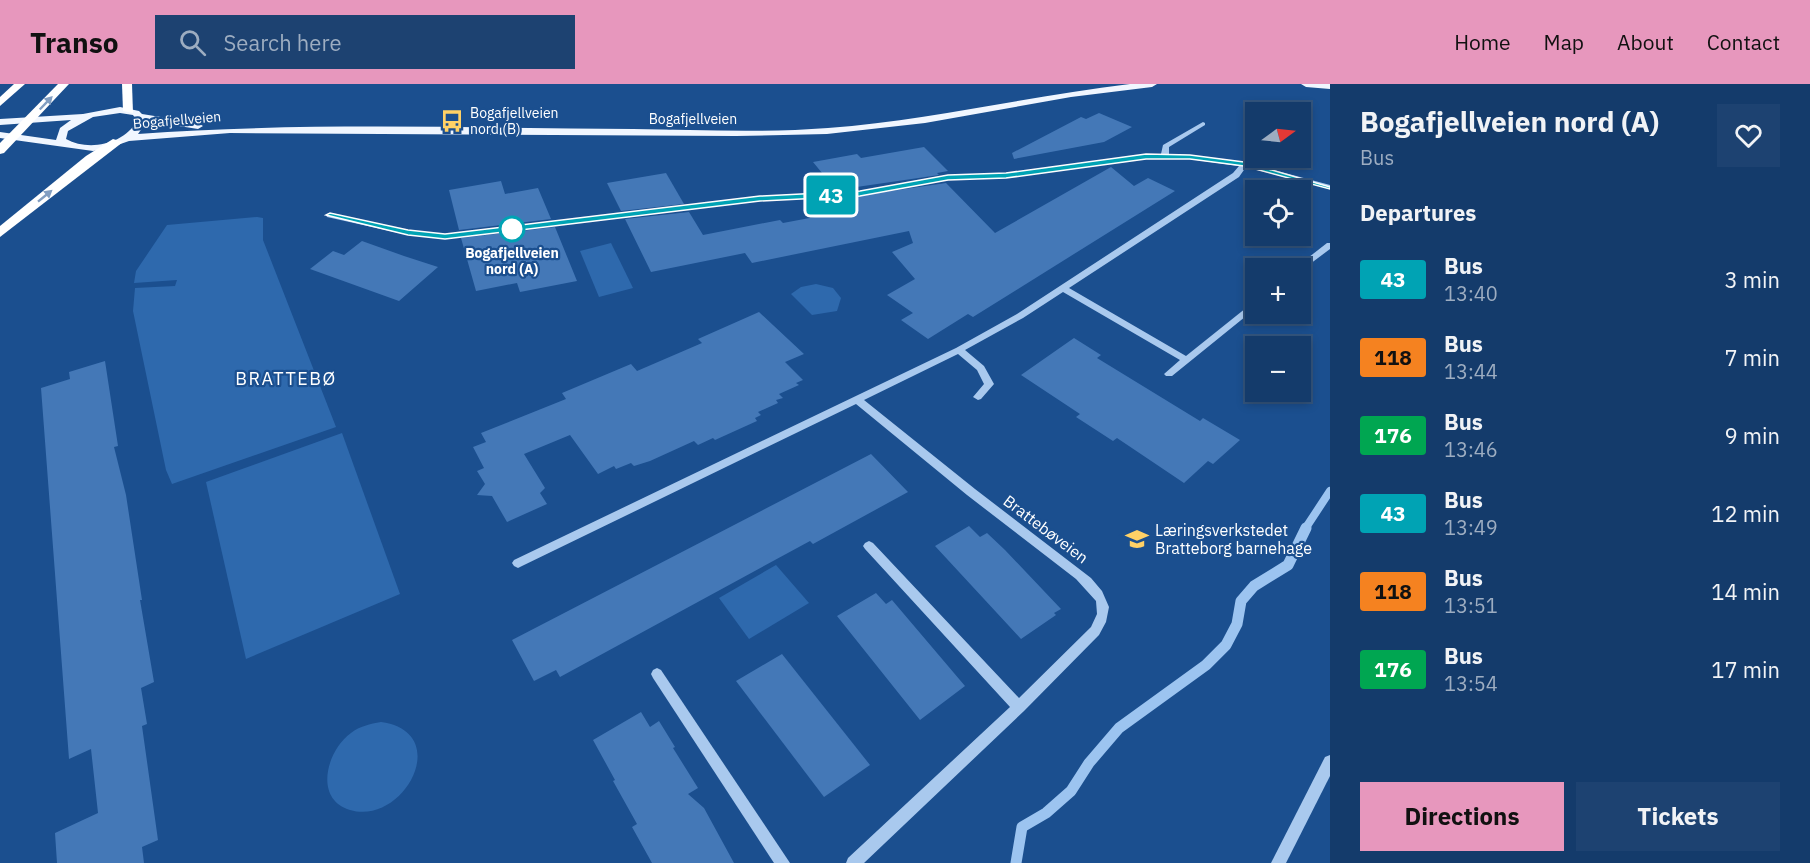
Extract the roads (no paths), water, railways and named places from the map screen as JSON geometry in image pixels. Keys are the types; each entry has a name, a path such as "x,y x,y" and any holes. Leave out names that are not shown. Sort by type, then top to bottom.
{"highway":[{"path":"127,84 135,114"},
{"path":"0,103 18,85"},
{"path":"0,150 63,85"},
{"path":"0,233 90,159 121,140"}],"main road":[{"name":"Bogafjellveien","path":"66,144 83,148 121,140 230,130 736,133 827,131 926,120 1071,94 1152,84"},
{"path":"1306,84 1330,86"},
{"name":"Bogafjellveien","path":"89,115 110,111 230,130"},
{"path":"121,140 140,127 135,114"},
{"path":"0,122 89,115"},
{"path":"66,144 61,140 63,130 89,115"},
{"path":"0,135 66,144"}],"street":[{"path":"1165,156 1165,146 1203,124"},
{"path":"330,215 408,233 445,236 760,199 860,193 948,178 1006,176 1106,160 1165,156 1244,164 1330,187"},
{"path":"518,563 959,350 1063,288 1236,175 1244,164"},
{"path":"1311,259 1330,245"},
{"path":"1063,288 1186,360"},
{"path":"1169,374 1245,312"},
{"path":"959,350 987,375 989,384 978,397"},
{"name":"Brattebøveien","path":"853,863 1019,707 1095,631 1103,620 1105,609 1100,597 1080,575 971,492 857,399"},
{"path":"869,546 1019,707"},
{"path":"657,674 783,863"},
{"path":"1278,863 1330,762"}],"waterway":[{"path":"1305,529 1330,491"},
{"path":"1016,863 1022,827 1046,813 1071,791 1089,763 1119,728 1206,665 1226,645 1237,624 1241,601 1254,586 1288,565 1306,528"}],"place":[{"name":"Bogafjellveien nord (B)","path":"452,121"},
{"name":"Bogafjellveien nord (A)","path":"512,229"},
{"name":"Læringsverkstedet Bratteborg barnehage","path":"1137,539"}],"district":[{"name":"BRATTEBØ","path":"286,379"}]}
